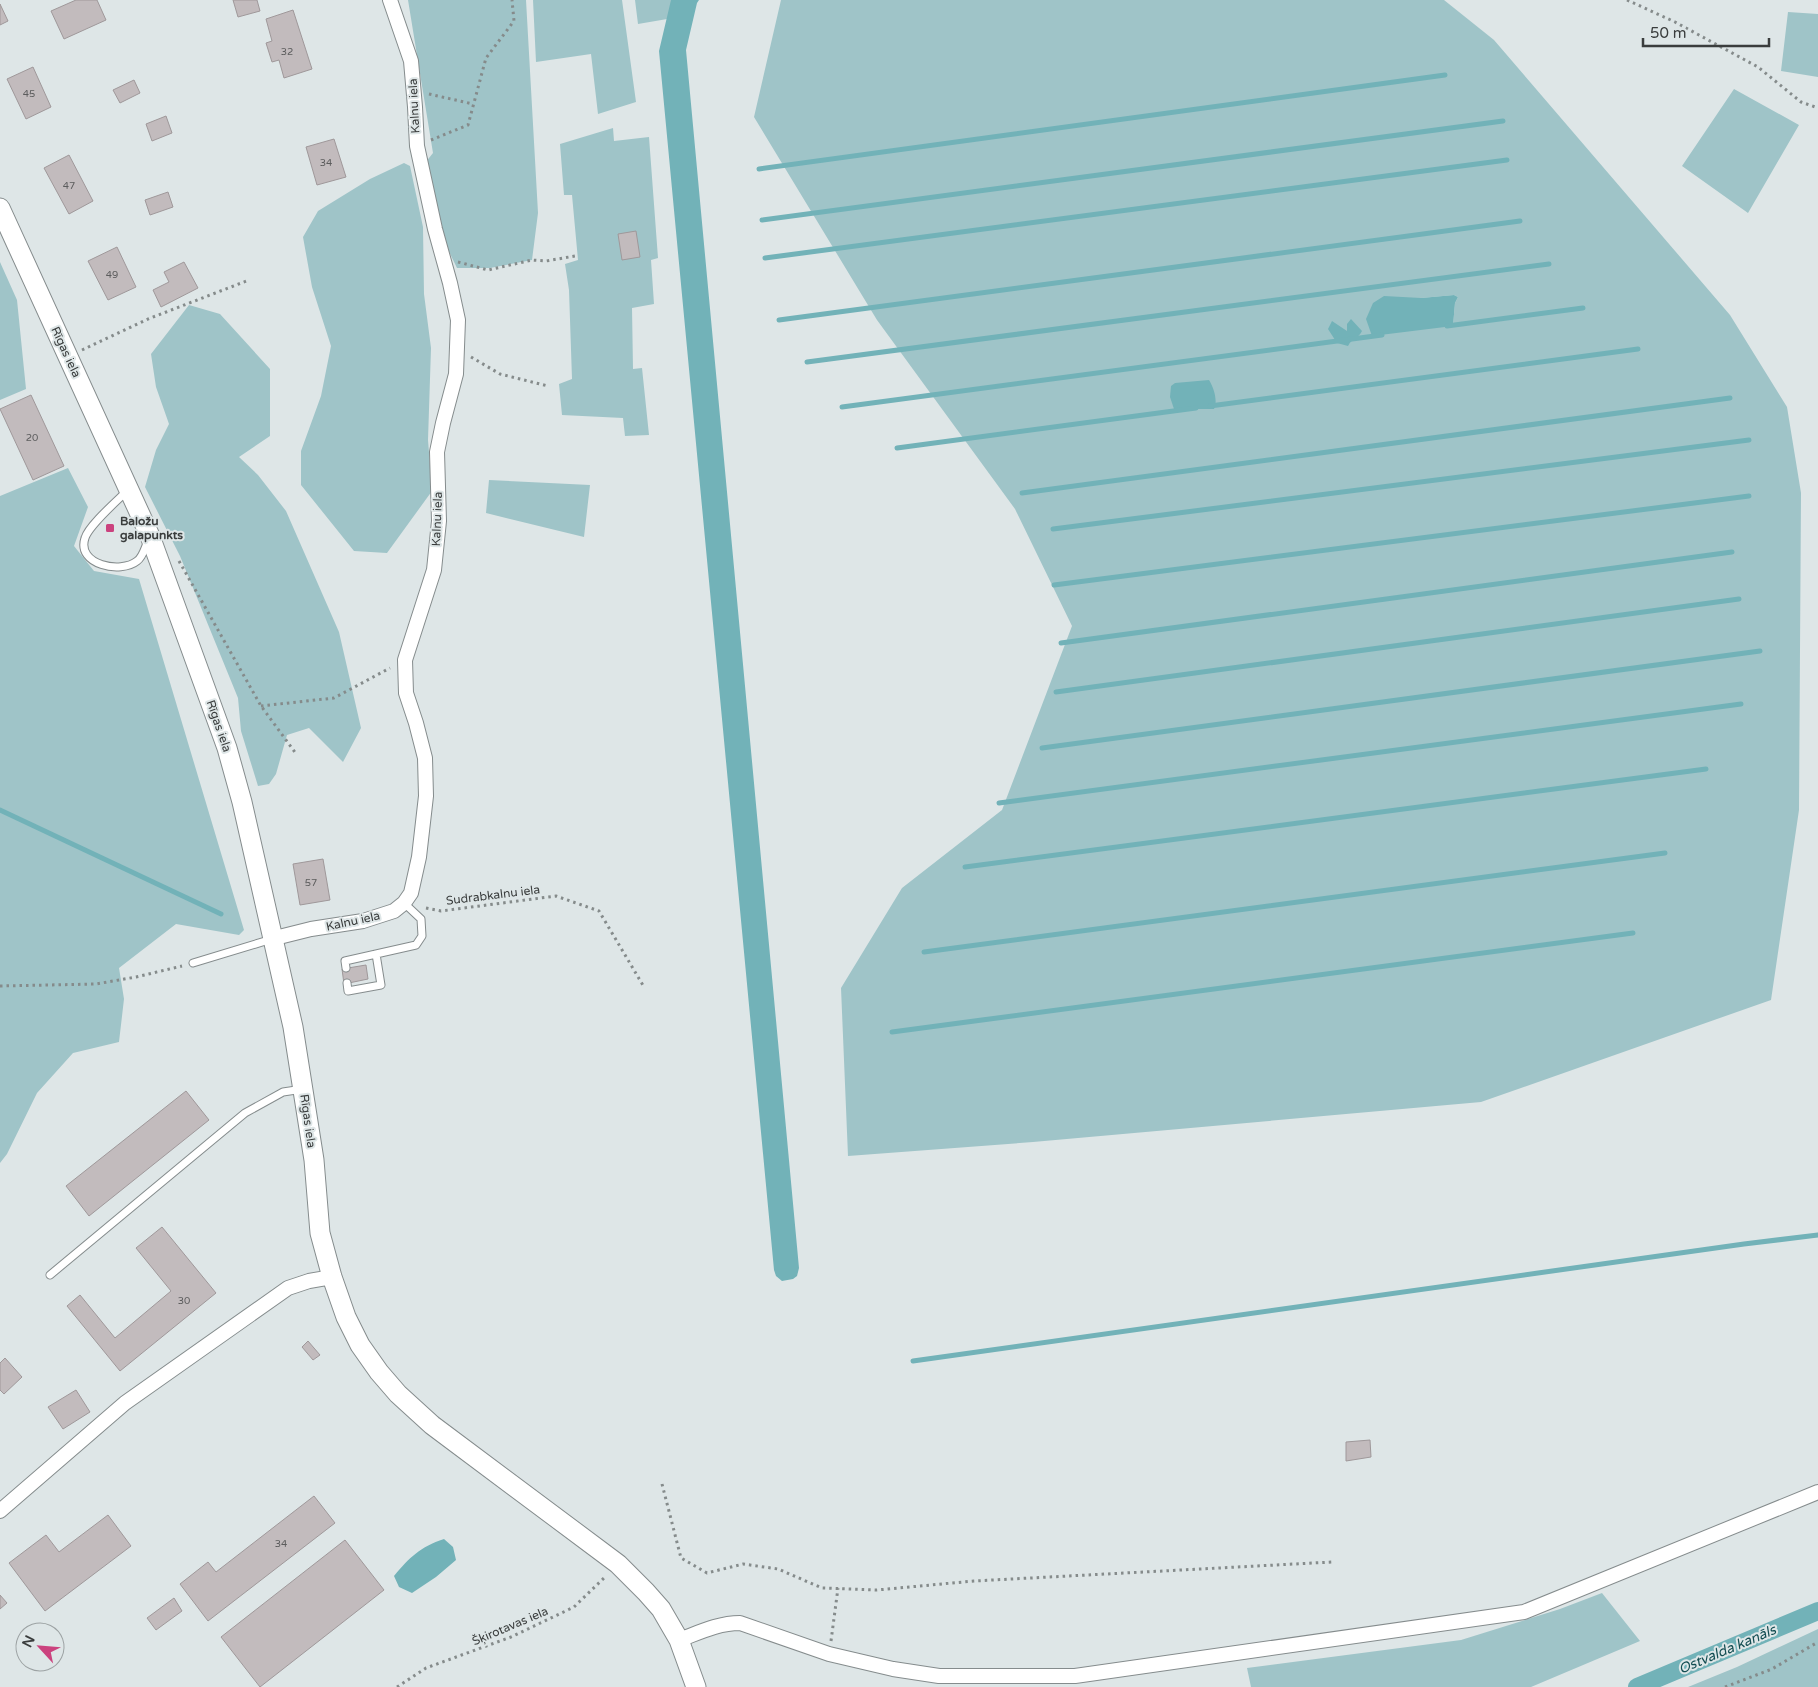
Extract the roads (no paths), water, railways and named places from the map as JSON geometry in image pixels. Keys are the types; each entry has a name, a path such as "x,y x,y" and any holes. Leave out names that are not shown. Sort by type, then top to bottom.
{"street":[{"name":"Kalnu iela","path":"274,938 312,929 364,921 394,911 411,893 419,857 426,796 424,758 416,722 406,693 405,660 434,570 439,521 438,452 443,423 456,374 458,320 416,146 416,107 411,61 390,0"},
{"name":"Rīgas iela","path":"0,208 152,542 227,748 242,802 294,1027 314,1160 320,1232 332,1277 346,1317 360,1346 398,1394 432,1425 618,1564 661,1609 679,1640 696,1687"},
{"path":"0,1511 133,1398 288,1288 332,1277"},
{"path":"679,1640 711,1628 729,1623 740,1623 829,1654 893,1669 939,1676 1075,1676 1524,1612 1818,1492"}],"lane":[{"path":"129,490 90,528 83,547 89,559 103,566 122,567 137,562 152,542"},
{"path":"346,968 345,961 416,945 422,936 421,919 404,902"},
{"path":"193,963 274,938"},
{"path":"347,983 348,991 381,985 376,954"},
{"path":"50,1275 245,1113 284,1092 303,1089"}],"waterway":[{"path":"759,169 1445,75"},
{"path":"762,220 1503,121"},
{"path":"765,258 1507,160"},
{"path":"779,320 1520,221"},
{"path":"807,362 1549,264"},
{"path":"1447,326 1583,308"},
{"path":"842,407 1382,335"},
{"path":"1210,406 1638,349"},
{"path":"1022,493 1730,398"},
{"path":"897,448 1196,408"},
{"path":"1053,529 1749,440"},
{"path":"1054,585 1749,496"},
{"path":"1061,643 1732,552"},
{"path":"1056,692 1739,599"},
{"path":"1042,748 1760,651"},
{"path":"999,803 1741,704"},
{"path":"965,867 1706,769"},
{"path":"0,810 221,914"},
{"path":"924,952 1665,853"},
{"path":"892,1032 1633,933"},
{"path":"913,1361 1818,1235"},
{"name":"Ostvalda kanāls","path":"1637,1687 1818,1611"}],"place":[{"name":"Baložu galapunkts","path":"110,528"}]}
